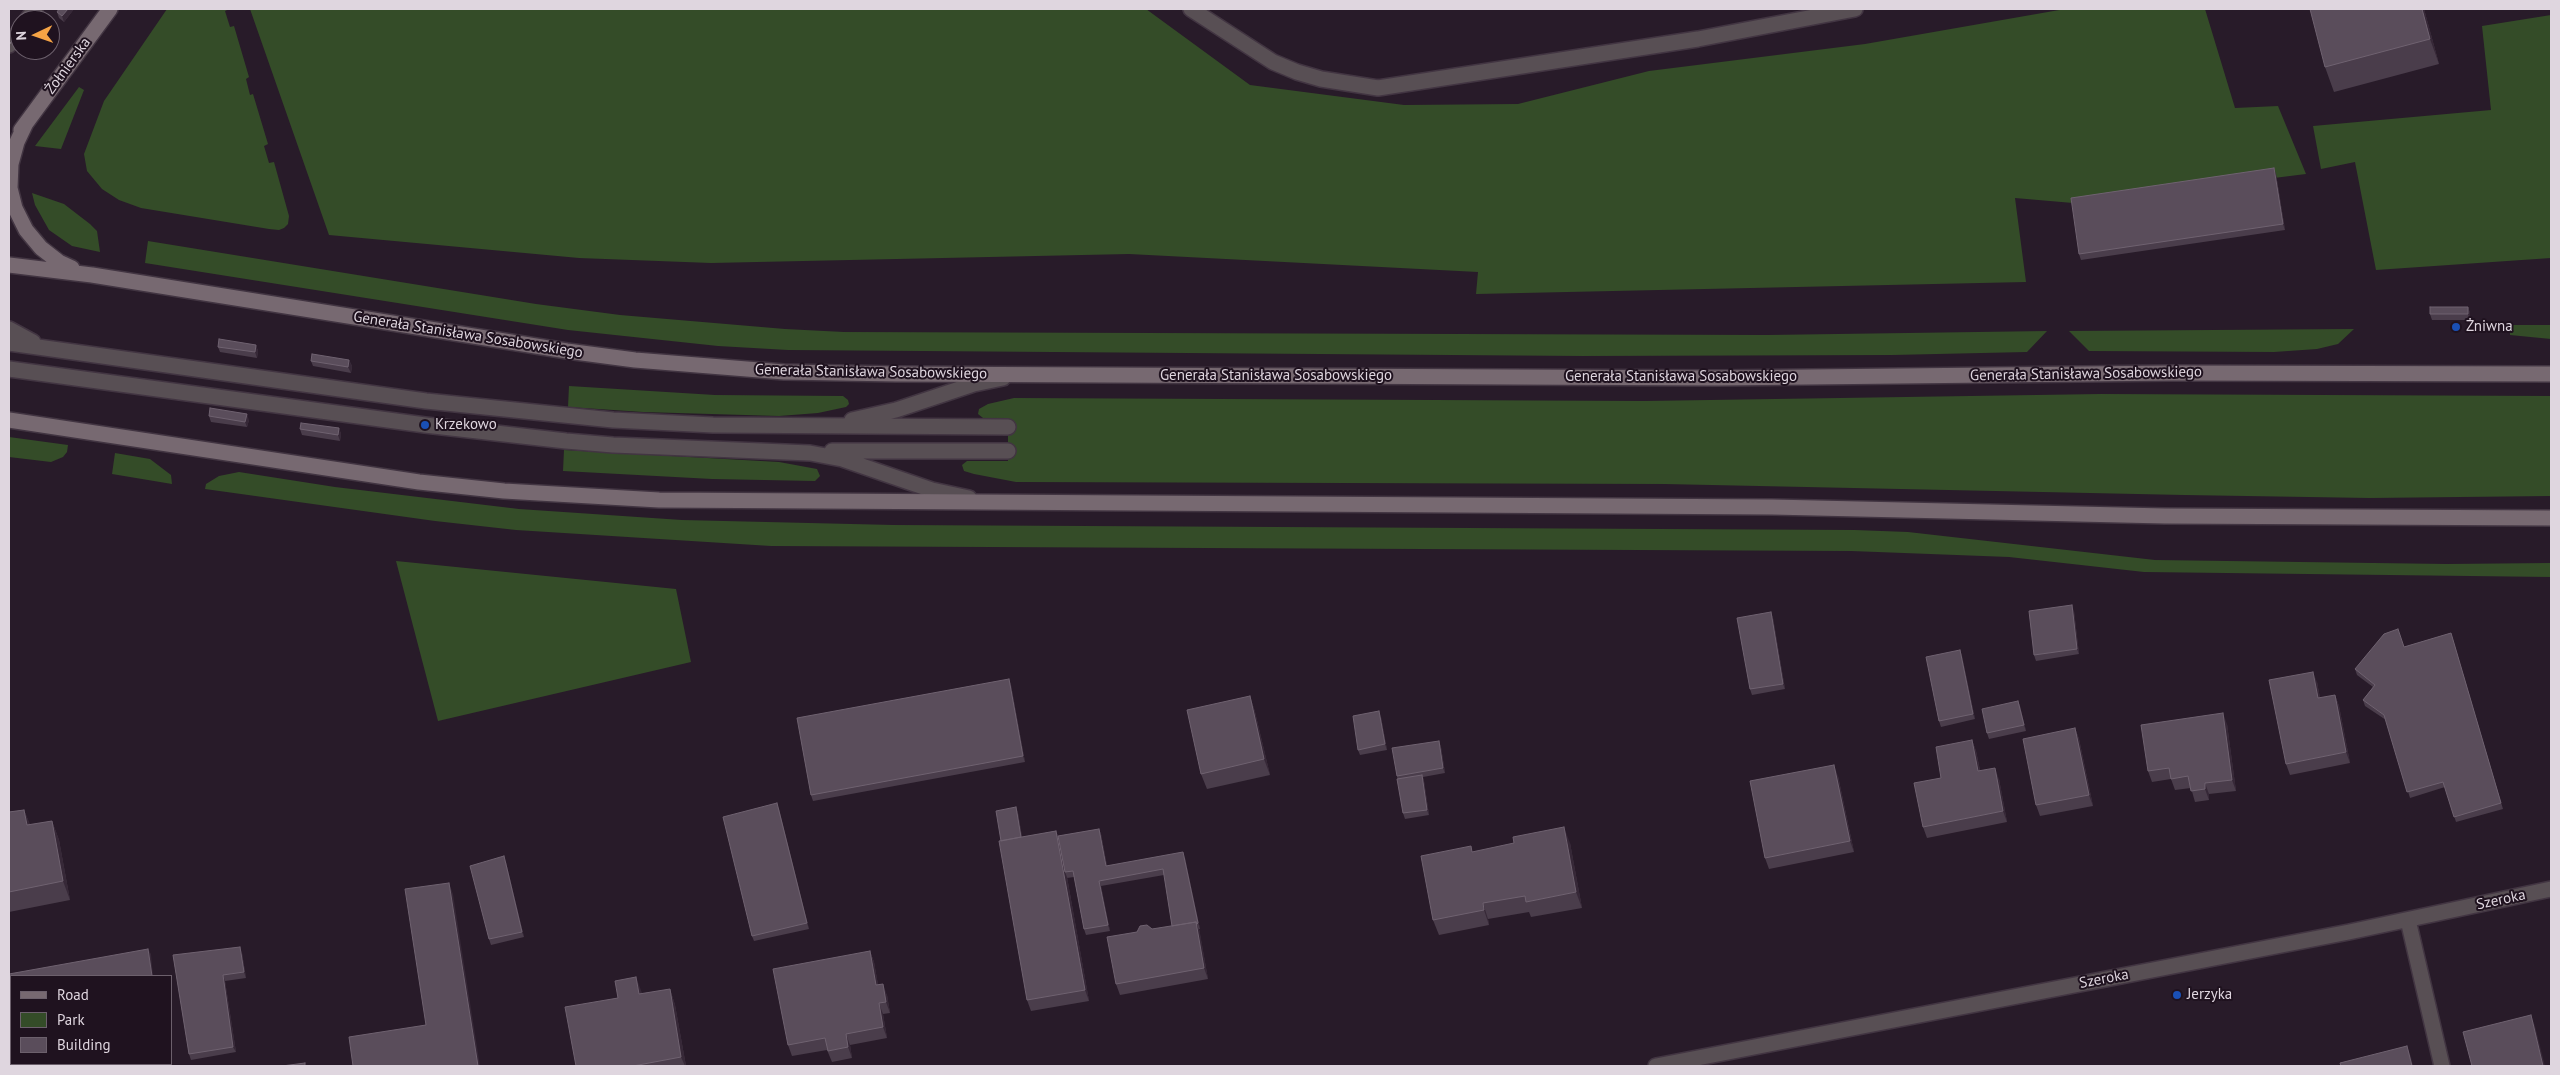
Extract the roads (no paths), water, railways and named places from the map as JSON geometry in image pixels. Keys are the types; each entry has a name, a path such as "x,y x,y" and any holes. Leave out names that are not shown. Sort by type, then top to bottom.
{"main road":[{"name":"Żołnierska","path":"9,147 110,9"},
{"name":"Żołnierska","path":"26,123 17,142 11,164 10,188 15,208 26,230 50,256 70,268 92,275"},
{"name":"Generała Stanisława Sosabowskiego","path":"9,265 92,275 528,346 635,360 793,372 1727,378 2174,372 2551,374"},
{"path":"9,420 339,472 504,491 690,501 1754,506 2165,516 2551,518"}],"street":[{"path":"1191,9 1273,62 1289,69 1321,79 1378,88 1698,39 1855,9"},
{"path":"9,330 27,340 83,354"},
{"path":"9,344 510,411 646,422 780,426 1008,427"},
{"path":"9,368 484,432 613,445 766,450 1008,452"},
{"path":"780,426 842,422 875,416 974,384 1036,375"},
{"path":"766,450 810,453 834,457 954,496 1022,503"},
{"name":"Szeroka","path":"1656,1066 2408,920 2551,889"},
{"path":"2408,920 2442,1066"}],"place":[{"name":"Żniwna","path":"2456,327"},
{"name":"Krzekowo","path":"425,425"},
{"name":"Jerzyka","path":"2177,995"}]}
